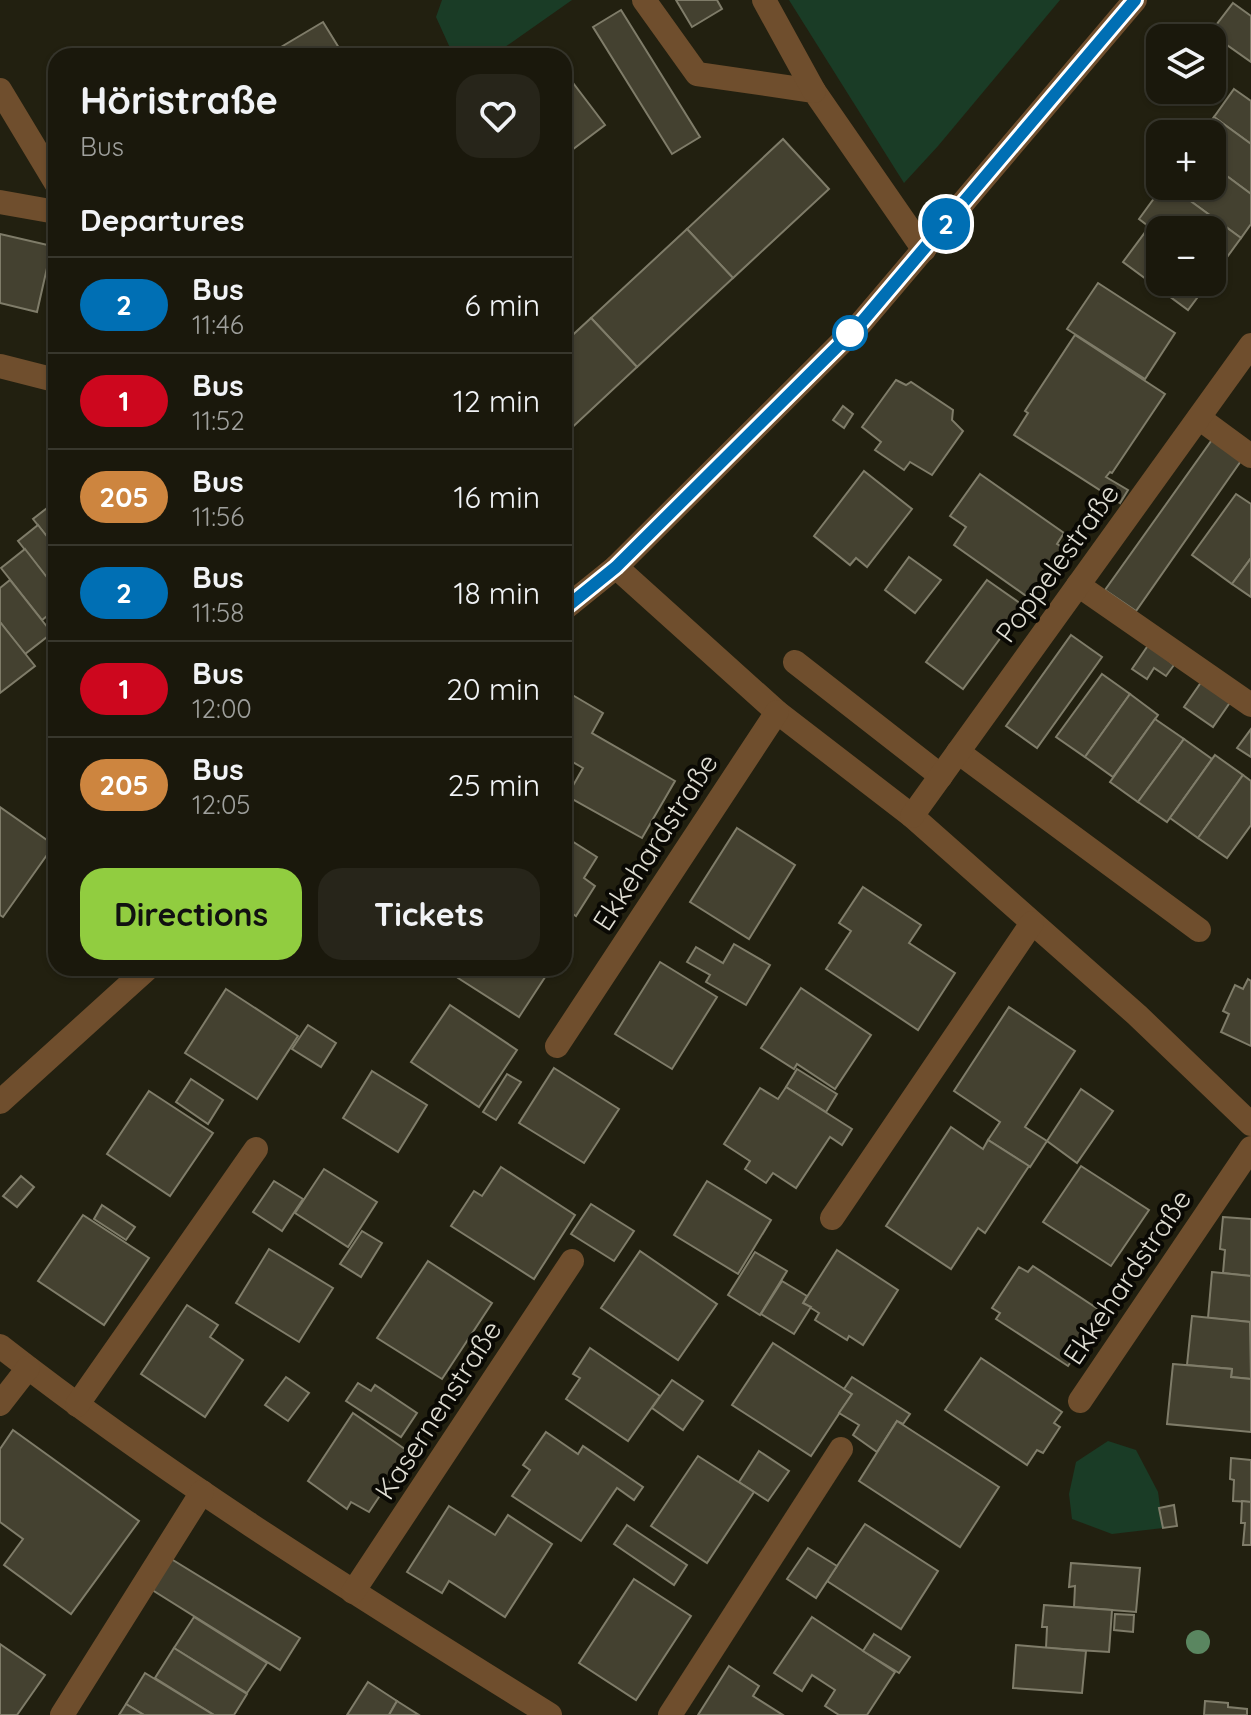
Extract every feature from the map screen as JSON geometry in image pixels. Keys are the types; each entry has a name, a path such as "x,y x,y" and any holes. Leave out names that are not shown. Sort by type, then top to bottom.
{"street":[{"path":"644,0 697,74 814,91"},
{"path":"764,0 814,91 924,250"},
{"path":"572,603 616,567 834,351 924,250 1135,0"},
{"path":"0,90 48,170"},
{"path":"0,202 48,211"},
{"name":"Poppelestraße","path":"912,816 1251,345"},
{"path":"0,366 48,378"},
{"path":"1199,418 1251,456"},
{"path":"616,567 777,712 912,816 1137,1015 1251,1124"},
{"path":"1078,585 1251,705"},
{"path":"795,662 941,776"},
{"name":"Ekkehardstraße","path":"557,1046 777,712"},
{"path":"958,752 1199,930"},
{"path":"832,1218 1032,923"},
{"path":"0,1102 139,976"},
{"name":"Ekkehardstraße","path":"1080,1401 1251,1148"},
{"path":"77,1405 256,1149"},
{"name":"Kasernenstraße","path":"353,1592 572,1261"},
{"path":"0,1346 77,1405 202,1492 353,1592 550,1715"},
{"path":"0,1404 28,1368"},
{"path":"670,1715 841,1449"},
{"path":"62,1715 202,1492"}],"green space":[{"path":"442,0 572,0 504,48 450,48 436,17"},
{"path":"789,0 1060,0 904,183"},
{"path":"1108,1441 1136,1450 1158,1492 1163,1528 1112,1534 1072,1519 1069,1494 1076,1462"}],"building":[{"path":"676,0 717,0 722,9 692,27"},
{"path":"1233,3 1251,16 1251,62 1226,44 1226,24 1217,24"},
{"path":"621,10 700,137 672,154 593,27"},
{"path":"323,22 339,48 279,48"},
{"path":"572,82 605,125 572,150"},
{"path":"1234,89 1251,101 1251,144 1226,126 1226,120 1214,117"},
{"path":"1226,126 1251,144 1251,194 1226,175"},
{"path":"783,139 829,189 733,278 687,229"},
{"path":"1226,175 1251,194 1251,224 1241,238 1226,227 1226,216 1211,216 1189,200 1226,200"},
{"path":"1153,200 1189,200 1211,216 1146,216 1146,224 1139,219"},
{"path":"1226,227 1241,238 1226,259"},
{"path":"687,229 733,278 637,367 591,318"},
{"path":"1146,231 1146,279 1123,262"},
{"path":"0,234 48,245 48,264 37,312 0,303"},
{"path":"1098,283 1175,333 1145,379 1067,329"},
{"path":"1169,296 1198,296 1188,310"},
{"path":"591,318 637,367 572,428 572,336"},
{"path":"1075,335 1165,394 1112,473 1106,477 1128,490 1120,503 1014,435 1028,413 1025,411"},
{"path":"896,380 906,385 911,382 953,410 952,420 963,431 932,475 910,462 904,470 875,450 881,442 862,427"},
{"path":"843,406 853,414 844,428 833,420"},
{"path":"1214,437 1243,458 1136,611 1105,590"},
{"path":"864,471 912,509 867,567 856,558 850,565 814,536"},
{"path":"980,474 1064,533 1057,544 1065,549 1029,598 954,545 966,527 950,516"},
{"path":"1236,494 1251,504 1251,558 1232,584 1192,555"},
{"path":"48,507 48,538 33,519"},
{"path":"38,525 48,538 48,579 18,541"},
{"path":"25,549 48,579 48,615 42,620 1,568"},
{"path":"909,557 941,580 915,613 885,590"},
{"path":"1251,558 1251,597 1232,584"},
{"path":"10,580 48,628 48,636 25,654 0,622 0,588"},
{"path":"987,580 1024,606 963,689 926,662"},
{"path":"0,622 35,666 0,693"},
{"path":"1071,635 1102,657 1037,748 1006,726"},
{"path":"1149,644 1174,665 1166,676 1154,668 1147,679 1132,669"},
{"path":"1102,674 1130,694 1085,757 1056,737"},
{"path":"1202,681 1231,701 1213,727 1184,707"},
{"path":"1130,694 1158,715 1113,777 1085,757"},
{"path":"572,695 603,713 592,733 675,781 642,838 572,799 572,787 583,768 572,762"},
{"path":"1155,719 1184,739 1138,802 1110,782"},
{"path":"1251,729 1251,757 1237,748"},
{"path":"1184,739 1212,759 1167,822 1138,802"},
{"path":"1215,755 1243,775 1198,838 1170,818"},
{"path":"1243,775 1251,781 1251,825 1227,858 1198,838"},
{"path":"0,807 48,841 48,853 3,917 0,915"},
{"path":"737,828 795,865 749,939 690,902"},
{"path":"572,841 597,857 584,878 595,886 576,916 572,913"},
{"path":"863,887 921,925 909,943 955,973 918,1030 826,969 851,931 839,923"},
{"path":"734,944 770,965 746,1005 706,982 710,975 687,962 696,947 723,963"},
{"path":"660,962 717,997 672,1069 615,1034"},
{"path":"459,976 546,976 519,1017"},
{"path":"1248,979 1251,981 1251,1046 1221,1032 1229,1014 1223,1011 1235,985 1243,989"},
{"path":"801,988 871,1035 835,1089 797,1064 794,1069 761,1048"},
{"path":"226,989 298,1036 257,1099 185,1053"},
{"path":"450,1005 517,1050 479,1107 411,1062"},
{"path":"1009,1007 1075,1051 1025,1127 1047,1141 1030,1167 988,1140 1000,1122 954,1091"},
{"path":"308,1025 336,1043 321,1067 292,1049"},
{"path":"554,1068 619,1109 584,1163 519,1123"},
{"path":"797,1069 837,1094 826,1112 786,1087"},
{"path":"372,1071 427,1105 398,1152 343,1118"},
{"path":"507,1074 521,1082 496,1120 483,1112"},
{"path":"191,1079 223,1100 208,1124 176,1102"},
{"path":"786,1087 852,1129 842,1145 830,1137 796,1188 773,1173 766,1183 745,1169 750,1161 724,1144 760,1088 778,1099"},
{"path":"1081,1089 1113,1111 1077,1163 1047,1141"},
{"path":"149,1091 213,1133 170,1196 107,1154"},
{"path":"951,1127 983,1149 988,1140 1029,1166 985,1233 978,1228 951,1269 886,1226"},
{"path":"1081,1166 1149,1210 1111,1266 1043,1222"},
{"path":"501,1167 575,1215 534,1279 451,1226 474,1191 482,1196"},
{"path":"324,1169 377,1202 348,1247 295,1213"},
{"path":"21,1176 34,1187 17,1207 3,1196"},
{"path":"274,1181 303,1199 282,1231 253,1212"},
{"path":"707,1181 771,1220 738,1274 674,1235"},
{"path":"591,1204 634,1231 614,1261 571,1234"},
{"path":"102,1205 135,1227 126,1240 94,1219"},
{"path":"83,1215 149,1258 104,1325 38,1281"},
{"path":"1223,1217 1251,1219 1251,1276 1223,1273 1225,1250 1220,1249"},
{"path":"362,1231 382,1243 361,1277 340,1264"},
{"path":"269,1249 333,1288 299,1342 236,1303"},
{"path":"837,1250 898,1290 863,1345 849,1336 847,1340 815,1320 819,1313 803,1303"},
{"path":"640,1251 717,1304 678,1360 601,1308"},
{"path":"755,1252 787,1271 760,1315 728,1295"},
{"path":"428,1261 492,1303 442,1379 377,1338"},
{"path":"1033,1266 1104,1313 1068,1366 996,1319 1000,1313 992,1308 1019,1267 1028,1272"},
{"path":"1212,1272 1251,1276 1251,1331 1250,1322 1208,1318"},
{"path":"782,1281 807,1296 803,1303 811,1307 794,1334 761,1314"},
{"path":"187,1305 218,1325 210,1337 243,1360 205,1417 141,1374"},
{"path":"1192,1316 1250,1322 1251,1379 1231,1377 1232,1369 1187,1365"},
{"path":"773,1343 852,1394 811,1456 732,1405"},
{"path":"590,1348 660,1396 628,1441 566,1399 580,1378 573,1374"},
{"path":"981,1358 1062,1412 1054,1423 1060,1427 1043,1453 1037,1450 1027,1465 945,1410"},
{"path":"1173,1364 1232,1369 1231,1377 1251,1379 1251,1432 1167,1424"},
{"path":"286,1377 309,1393 288,1421 265,1405"},
{"path":"852,1377 910,1414 903,1424 897,1421 877,1452 853,1435 859,1425 839,1413 852,1394 844,1389"},
{"path":"672,1380 703,1401 683,1430 652,1408"},
{"path":"358,1383 371,1391 375,1385 417,1413 401,1437 346,1401"},
{"path":"353,1413 409,1452 369,1512 351,1502 347,1509 308,1481"},
{"path":"897,1421 999,1487 960,1547 859,1481"},
{"path":"13,1430 139,1521 71,1614 4,1565 23,1539 0,1522 0,1449"},
{"path":"546,1432 578,1454 583,1446 643,1487 634,1500 617,1488 581,1541 512,1496 530,1470 523,1465"},
{"path":"759,1451 789,1471 768,1501 739,1482"},
{"path":"698,1456 754,1492 707,1563 651,1526"},
{"path":"1231,1458 1251,1460 1251,1502 1233,1501"},
{"path":"1242,1501 1251,1502 1251,1545 1243,1545 1245,1523 1241,1523"},
{"path":"1174,1505 1177,1526 1163,1528 1159,1508"},
{"path":"449,1506 495,1535 508,1515 552,1544 505,1617 449,1581 442,1593 407,1572"},
{"path":"865,1524 938,1571 901,1629 827,1581"},
{"path":"627,1525 687,1565 674,1585 614,1544"},
{"path":"808,1548 837,1566 816,1598 787,1579"},
{"path":"168,1557 300,1638 280,1670 149,1588"},
{"path":"1071,1563 1140,1568 1136,1612 1074,1607 1075,1586 1069,1587"},
{"path":"634,1579 691,1616 636,1700 579,1663"},
{"path":"1044,1605 1112,1610 1109,1652 1046,1648 1047,1627 1042,1627"},
{"path":"1115,1614 1134,1615 1133,1632 1114,1630"},
{"path":"194,1617 267,1663 247,1693 174,1648"},
{"path":"812,1617 895,1672 867,1715 839,1715 825,1706 835,1690 812,1675 802,1691 774,1673"},
{"path":"874,1634 910,1657 899,1673 863,1651"},
{"path":"0,1644 45,1675 17,1715 0,1715"},
{"path":"1016,1645 1086,1651 1082,1693 1013,1688"},
{"path":"174,1648 247,1694 234,1715 214,1715 155,1678"},
{"path":"729,1666 759,1686 753,1696 783,1715 698,1715"},
{"path":"145,1673 214,1715 144,1715 126,1704"},
{"path":"368,1682 397,1701 389,1715 347,1715"},
{"path":"397,1701 419,1715 389,1715"},
{"path":"1205,1701 1247,1709 1247,1715 1204,1715"},
{"path":"126,1704 144,1715 119,1715"}],"bus line":[{"name":"2","path":"572,603 616,567 861,323 1135,0"}]}
